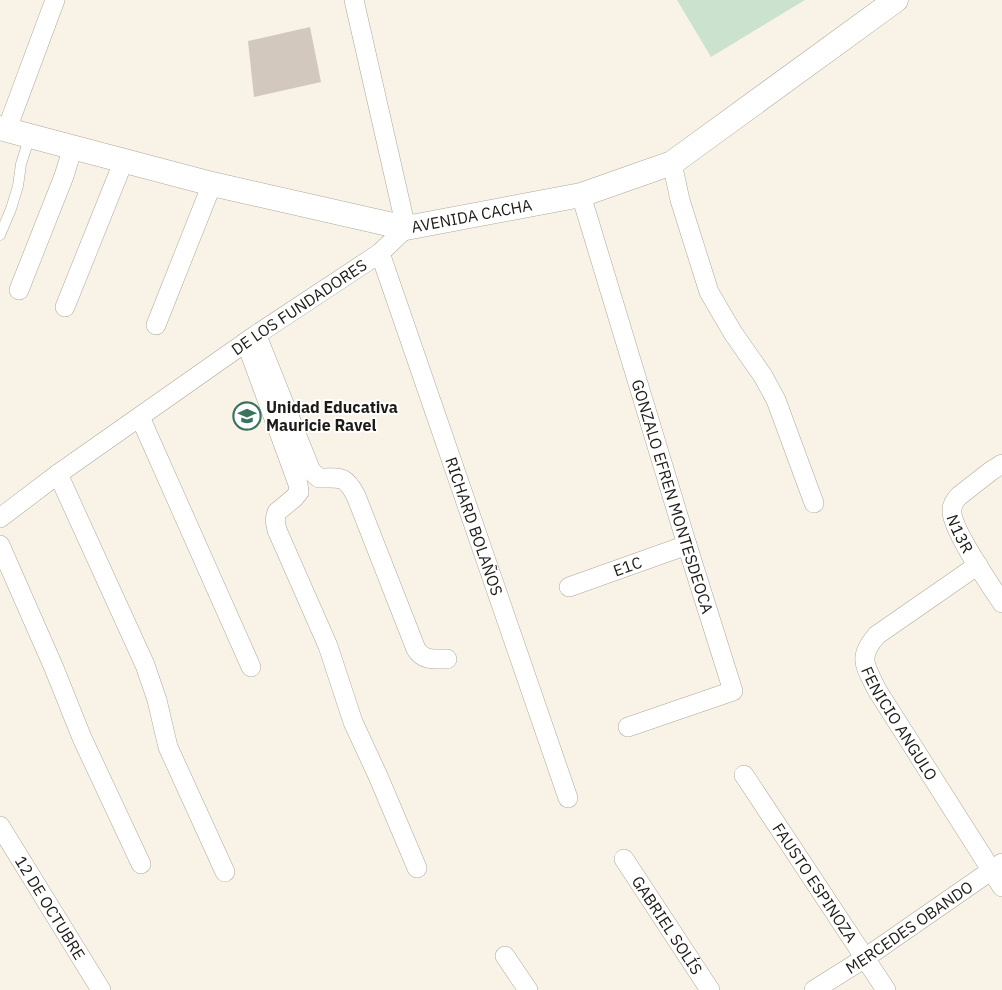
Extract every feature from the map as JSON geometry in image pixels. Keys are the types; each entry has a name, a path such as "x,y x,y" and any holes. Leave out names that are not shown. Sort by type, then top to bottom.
{"street":[{"path":"3,128 54,0"},
{"path":"354,0 406,228"},
{"name":"AVENIDA CACHA","path":"3,128 212,184 406,228 581,195 672,163 896,0"},
{"path":"19,290 64,176 73,148"},
{"path":"65,307 124,160"},
{"path":"672,163 680,200 709,292 732,333 763,376 776,400 814,503"},
{"path":"156,325 212,184"},
{"name":"GONZALO EFREN MONTESDEOCA","path":"581,195 733,691 628,727"},
{"name":"DE LOS FUNDADORES","path":"0,518 58,474 251,338 380,253 406,228"},
{"name":"RICHARD BOLAÑOS","path":"380,253 568,798"},
{"path":"251,338 311,470 319,478 346,480 350,484 419,654 426,658 447,659"},
{"path":"251,338 298,484 299,492 277,512 275,520 277,530 328,646 353,722 417,868"},
{"path":"140,417 251,667"},
{"name":"N13R","path":"1002,464 958,496 952,510 957,527 1002,603"},
{"path":"58,474 145,666 157,700 168,747 225,872"},
{"path":"0,545 43,642 82,738 141,864"},
{"name":"E1C","path":"569,587 687,546"},
{"name":"FENICIO ANGULO","path":"978,565 877,635 869,645 864,658 867,670 877,690 997,867 1002,887"},
{"name":"FAUSTO ESPINOZA","path":"744,775 886,990"},
{"name":"12 DE OCTUBRE","path":"0,826 101,990"},
{"name":"GABRIEL SOLÍS","path":"624,859 710,990"},
{"name":"MERCEDES OBANDO","path":"814,990 865,958 997,867"},
{"path":"505,956 528,990"}],"lane":[{"path":"0,235 18,186 21,164 30,135"}],"green space":[{"path":"677,0 805,0 711,57"}],"building":[{"path":"310,27 321,82 254,97 248,41"}],"place":[{"name":"Unidad Educativa Mauricie Ravel","path":"247,416"}]}
